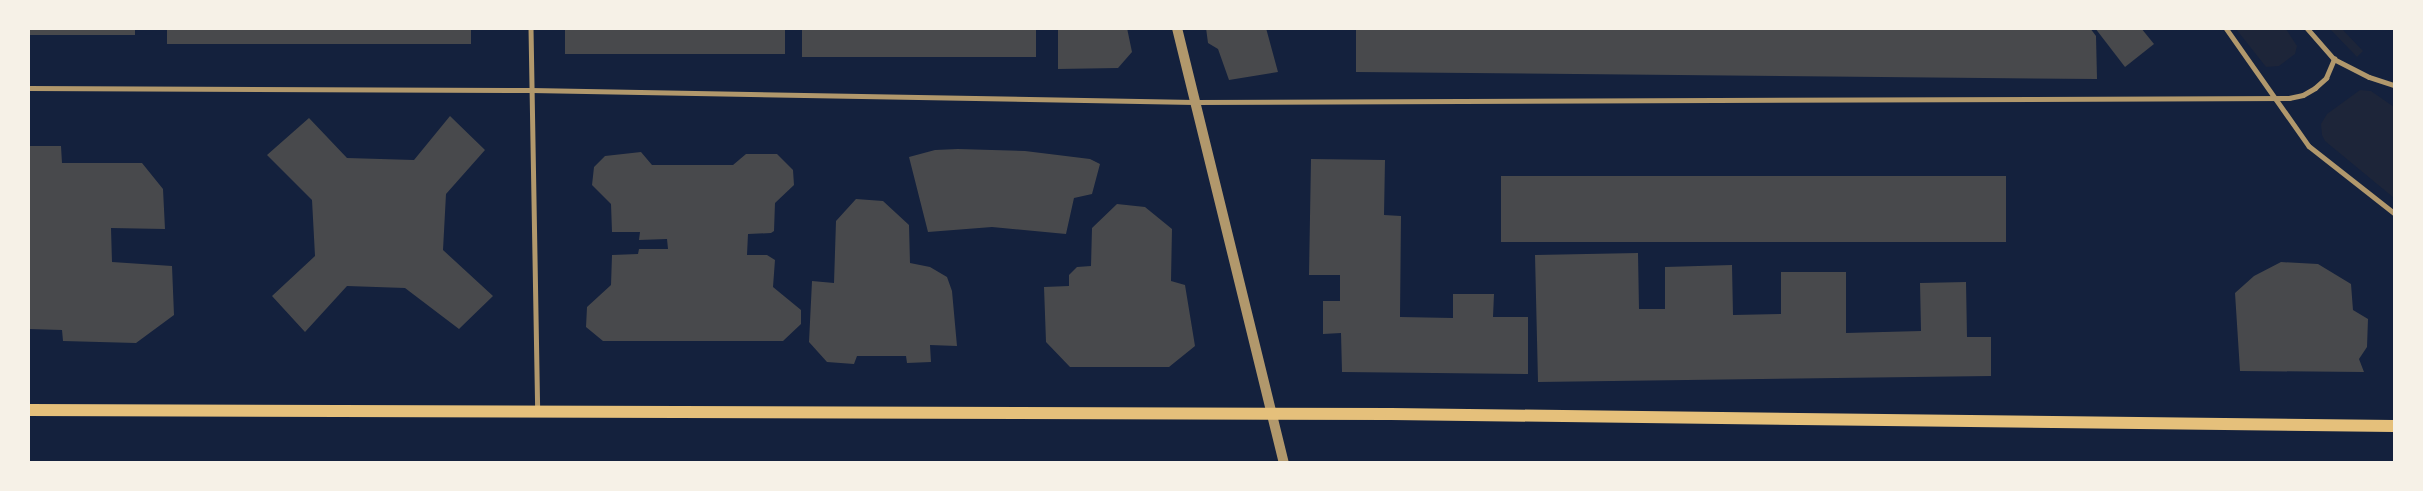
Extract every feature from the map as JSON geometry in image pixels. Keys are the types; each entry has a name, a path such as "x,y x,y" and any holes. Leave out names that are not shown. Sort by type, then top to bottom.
{"main road":[{"path":"28,410 1273,414 2394,426"}],"street":[{"path":"1177,28 1284,462"}],"lane":[{"path":"531,28 538,412"},
{"path":"2226,28 2309,146 2394,213"},
{"path":"2307,28 2334,59 2369,77 2394,85"},
{"path":"28,88 531,90 1194,102 2275,98 2303,95 2315,88 2326,78 2334,59"}],"shaded area":[{"path":"2236,29 2286,29 2297,46 2295,54 2279,66 2266,67"},
{"path":"2330,29 2342,29 2363,51 2357,57"},
{"path":"2360,90 2371,91 2394,107 2394,198 2325,141 2322,135 2321,124 2327,114"}],"building":[{"path":"28,28 135,28 135,35 28,35"},
{"path":"167,28 471,28 471,44 167,44"},
{"path":"565,28 785,28 785,54 565,54"},
{"path":"802,28 1036,28 1036,57 802,57"},
{"path":"1058,28 1127,28 1132,52 1118,68 1058,69"},
{"path":"1206,28 1266,28 1278,72 1229,80 1218,49 1208,43"},
{"path":"1356,28 2090,28 2096,36 2097,79 1356,72"},
{"path":"2095,28 2141,28 2154,44 2125,67"},
{"path":"450,116 485,150 446,194 443,250 493,296 459,329 405,288 347,286 305,332 272,296 315,256 312,200 267,155 309,118 347,158 414,160"},
{"path":"28,146 61,146 62,163 142,163 163,189 165,229 111,228 112,262 172,266 174,315 136,343 63,341 62,330 28,329"},
{"path":"935,150 1025,151 1090,159 1100,164 1092,194 1074,198 1066,234 992,227 928,232 909,157"},
{"path":"641,152 652,165 733,165 746,154 777,154 793,170 794,185 775,203 774,231 748,234 747,255 767,255 775,260 773,287 801,310 801,324 783,341 603,341 586,327 587,307 611,285 612,255 638,254 639,249 668,249 667,239 639,240 640,232 612,232 611,204 592,185 594,167 605,156"},
{"path":"1311,159 1385,160 1384,215 1401,216 1400,317 1453,318 1453,294 1494,294 1493,317 1528,317 1528,374 1342,372 1341,333 1323,334 1323,301 1340,301 1340,275 1309,275"},
{"path":"1501,176 2006,176 2006,242 1501,242"},
{"path":"856,199 883,201 909,225 910,263 930,267 947,277 952,291 957,346 930,345 931,362 907,363 906,356 857,356 854,364 827,362 809,342 812,281 834,283 836,221"},
{"path":"1117,204 1145,207 1172,229 1171,281 1185,285 1195,346 1169,367 1070,367 1046,342 1044,287 1069,286 1069,275 1077,267 1091,266 1092,228"},
{"path":"1638,253 1639,309 1665,309 1665,267 1732,265 1733,315 1781,314 1781,272 1846,272 1846,333 1921,331 1920,283 1966,282 1967,337 1991,337 1991,376 1538,382 1535,255"},
{"path":"2281,262 2318,264 2351,284 2353,310 2368,319 2367,347 2359,359 2364,372 2240,371 2235,293 2254,276"}]}
